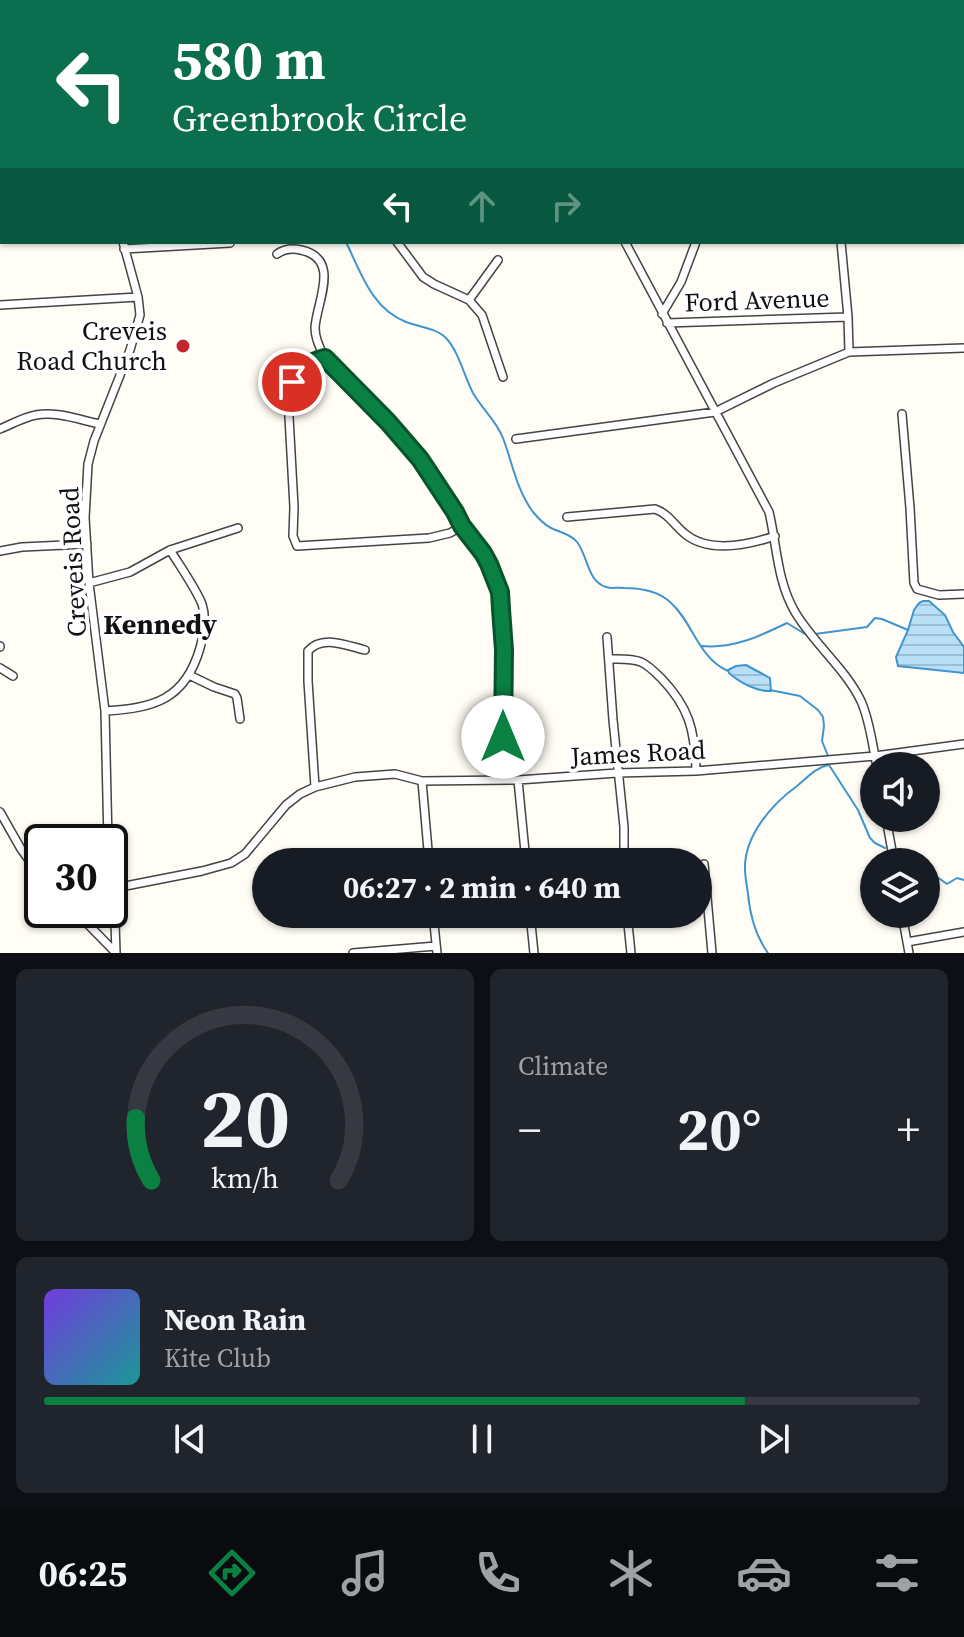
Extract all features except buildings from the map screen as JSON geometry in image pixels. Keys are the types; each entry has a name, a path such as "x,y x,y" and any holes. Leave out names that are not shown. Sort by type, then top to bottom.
{"street":[{"path":"123,246 194,244"},
{"path":"398,244 423,277 469,300 482,315 503,377"},
{"path":"626,244 769,512 777,562 786,593 795,612 860,699 874,752"},
{"path":"662,314 681,282 695,244"},
{"path":"841,244 849,352"},
{"name":"Creveis Road","path":"108,824 105,711 89,583 85,518 88,464 94,441 140,315 123,246"},
{"path":"277,254 282,250 303,250 321,264 324,285 315,329 325,358 420,459 462,526 483,553 500,592 504,650 505,780"},
{"path":"469,300 498,260"},
{"path":"0,305 138,297"},
{"name":"Ford Avenue","path":"667,323 848,317"},
{"path":"516,439 715,412 849,352 964,348"},
{"path":"325,358 301,368 289,388 293,536 297,546 429,538 442,536 462,526"},
{"path":"0,429 26,417 43,414 100,424"},
{"path":"902,414 914,583 917,589 939,595 964,594"},
{"path":"567,517 655,509 668,516 690,538 708,545 738,544 775,536"},
{"path":"89,583 130,572 170,550 238,528"},
{"path":"0,551 6,548 87,544"},
{"path":"105,711 159,703 180,688 198,655 205,617 197,596 170,550"},
{"path":"607,637 624,848"},
{"path":"315,787 308,651 311,646 326,642 365,650"},
{"path":"609,659 640,662 657,673 671,689 689,717 695,743 696,771"},
{"path":"0,668 13,676"},
{"path":"189,675 235,694 240,719"},
{"name":"James Road","path":"905,752 964,744"},
{"name":"James Road","path":"128,886 231,863 245,854 286,805 300,794 355,777 387,774 405,775 422,781 518,780 696,771 860,757"},
{"path":"518,780 525,848"},
{"path":"422,781 428,848"},
{"path":"0,812 24,853"},
{"path":"92,928 116,953"},
{"path":"114,928 116,953"},
{"path":"353,953 436,950 434,928"},
{"path":"531,928 534,953"},
{"path":"628,928 631,953"},
{"path":"710,928 712,953"},
{"path":"904,928 909,953"},
{"path":"907,942 964,932"}],"water":[{"path":"923,601 929,601 945,615 964,647 964,673 898,666 896,657 914,610"},
{"path":"746,665 770,678 771,691 748,686 729,673 728,670 736,666"}],"waterway":[{"path":"347,244 369,289 384,308 406,322 437,332 451,344 473,393 500,432 523,495 537,516 548,526 574,539 591,574 600,584 608,588 648,591 670,602 710,658 728,671"},
{"path":"815,634 867,627 875,618 908,630"},
{"path":"702,646 735,643 787,623 805,634"},
{"path":"770,690 800,696 818,710 823,717 822,741 829,765 858,810 870,838 885,848"},
{"path":"768,953 756,932 750,910 745,869 749,845 761,822 778,802 819,768 828,765"},
{"path":"940,879 947,884 957,878 964,880"}],"place":[{"name":"Creveis Road Church","path":"183,346"}],"district":[{"name":"Kennedy","path":"160,624"}],"route":[{"path":"292,382 301,368 325,358 420,459 462,526 483,553 500,592 504,650 503,737"}]}
